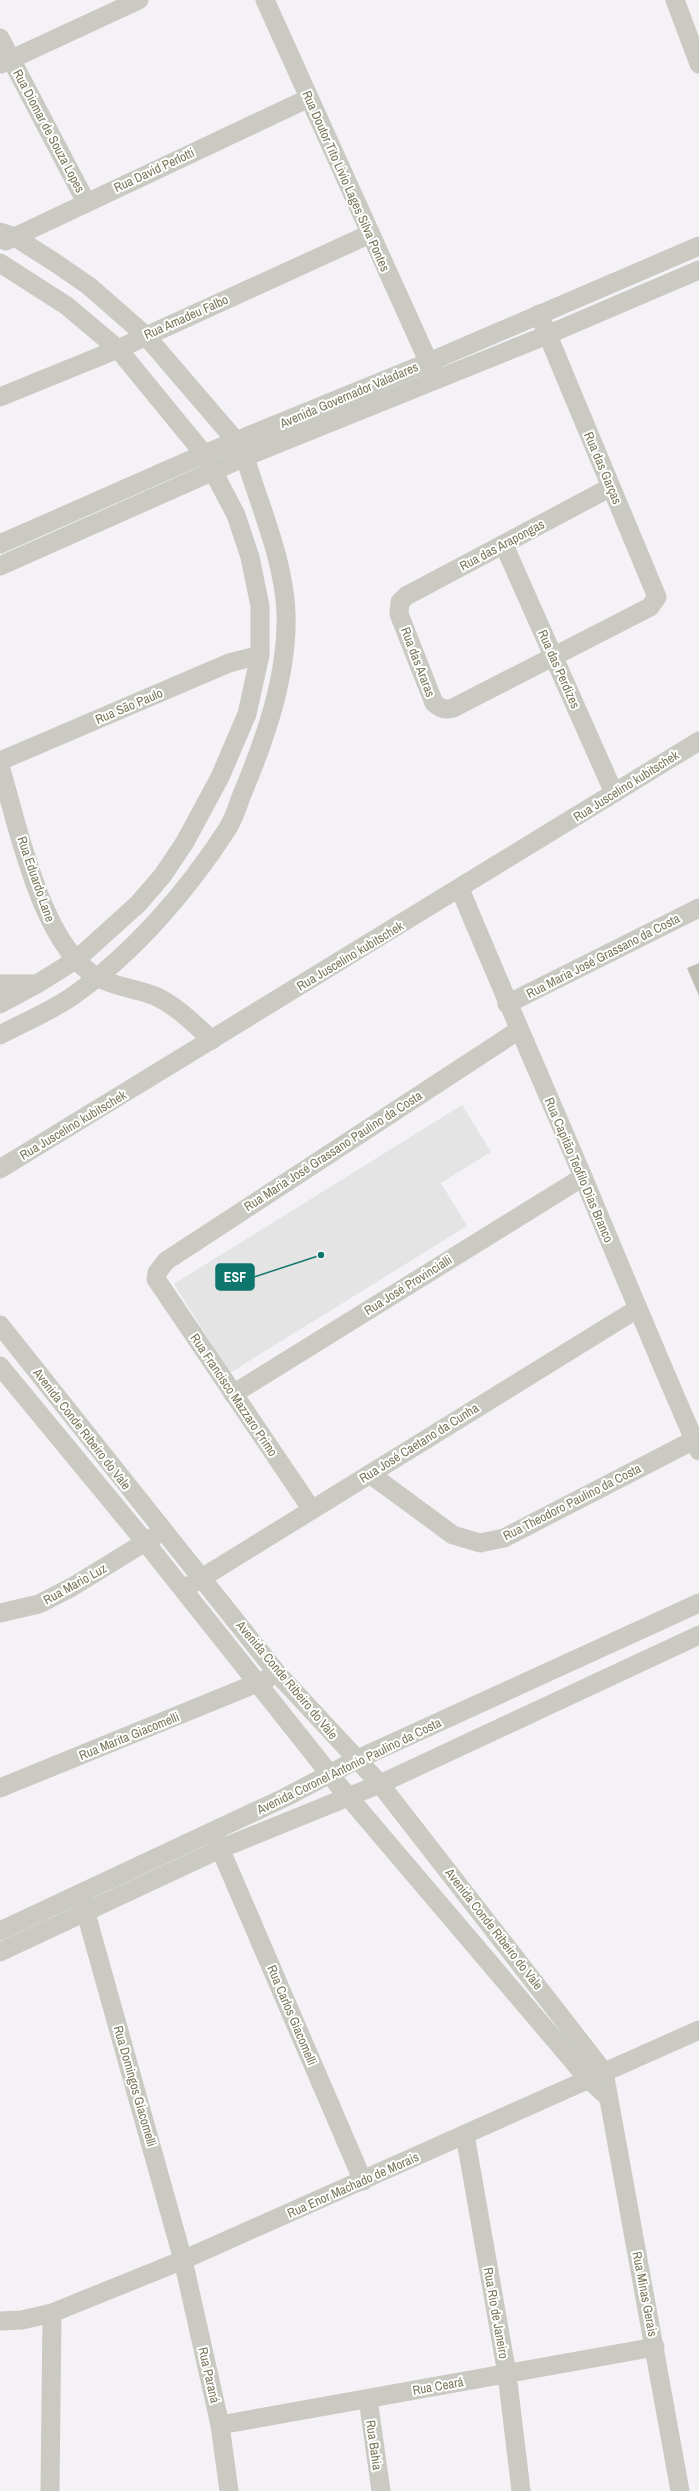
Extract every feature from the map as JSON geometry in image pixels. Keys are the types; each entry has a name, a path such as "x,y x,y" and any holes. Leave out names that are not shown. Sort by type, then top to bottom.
{"street":[{"path":"6,62 139,0"},
{"name":"Rua Doutor Tito Livio Lages Silva Pontes","path":"265,0 429,362 436,381"},
{"path":"675,0 699,64"},
{"name":"Rua Diomar de Souza Lopes","path":"0,38 6,62 86,202"},
{"name":"Rua David Perlotti","path":"5,238 309,98"},
{"name":"Rua Amadeu Falbo","path":"0,397 118,349 370,234"},
{"path":"0,1035 73,996 97,978 149,929 192,878 229,826 252,772 273,705 284,657 286,612 280,571 241,449 146,336 89,286 5,238"},
{"name":"Avenida Governador Valadares","path":"0,566 214,471 241,449 429,362 699,246"},
{"path":"0,263 67,306 118,349 204,454 236,515 250,557 260,606 260,655 247,714 220,777 185,842 163,875 138,904 77,959 37,984 0,1004"},
{"name":"Avenida Governador Valadares","path":"0,544 204,454 241,449 436,381 547,336 699,270"},
{"name":"Rua das Garças","path":"539,314 611,487 657,592 656,601 650,607 554,656"},
{"name":"Rua das Arapongas","path":"398,608 406,596 611,487"},
{"name":"Rua das Perdizes","path":"504,545 614,793"},
{"name":"Rua das Araras","path":"398,608 434,703 446,710 554,656"},
{"name":"Rua São Paulo","path":"0,761 229,663 260,655"},
{"name":"Rua Juscelino kubitschek","path":"0,1169 460,889 699,741"},
{"name":"Rua Eduardo Lane","path":"0,766 45,912 64,947 97,978"},
{"name":"Rua Capitão Teofilo Dias Branco","path":"460,889 507,1004 583,1177 637,1309 697,1446"},
{"name":"Rua Maria José Grassano da Costa","path":"507,1004 699,908"},
{"path":"97,978 136,989 168,1003 212,1040"},
{"path":"0,984 37,984"},
{"name":"Rua Maria José Grassano Paulino da Costa","path":"156,1279 156,1273 166,1261 519,1030"},
{"name":"Rua José Provincialli","path":"233,1394 583,1177"},
{"name":"Rua Francisco Mazzaro Primo","path":"156,1279 312,1510"},
{"name":"Rua José Caetano da Cunha","path":"184,1591 202,1577 637,1309"},
{"name":"Avenida Conde Ribeiro do Vale","path":"1,1328 162,1530 202,1577 277,1673 341,1744 358,1759 428,1844 494,1930 597,2076"},
{"name":"Avenida Conde Ribeiro do Vale","path":"0,1366 146,1543 348,1798 474,1944 597,2076"},
{"name":"Rua Theodoro Paulino da Costa","path":"370,1474 453,1535 480,1543 504,1538 697,1446"},
{"name":"Rua Mario Luz","path":"0,1612 39,1604 146,1543 162,1530"},
{"name":"Avenida Coronel Antonio Paulino da Costa","path":"0,1930 212,1831 358,1759 699,1603"},
{"name":"Avenida Coronel Antonio Paulino da Costa","path":"0,1952 220,1849 380,1784 699,1635"},
{"name":"Rua Marita Giacomelli","path":"0,1788 258,1685 277,1673"},
{"name":"Rua Carlos Giacomelli","path":"212,1831 363,2181"},
{"path":"404,1862 428,1844"},
{"name":"Rua Domingos Giacomelli","path":"79,1893 86,1911 183,2260"},
{"path":"474,1944 494,1930"},
{"name":"Rua Enor Machado de Morais","path":"0,2321 22,2320 52,2313 183,2260 699,2030"},
{"name":"Rua Minas Gerais","path":"597,2076 608,2097 655,2347 680,2491"},
{"name":"Rua Rio de Janeiro","path":"465,2135 507,2374 521,2491"},
{"name":"Rua Paraná","path":"183,2260 220,2425 230,2491"},
{"path":"50,2491 52,2313"},
{"name":"Rua Ceará","path":"220,2425 655,2347"},
{"name":"Rua Bahia","path":"368,2399 381,2491"}],"shaded area":[{"path":"462,1105 491,1152 441,1183 467,1226 230,1373 174,1284"}],"building":[{"path":"699,963 699,996 687,968"}],"place":[{"name":"ESF","path":"321,1255"}]}
